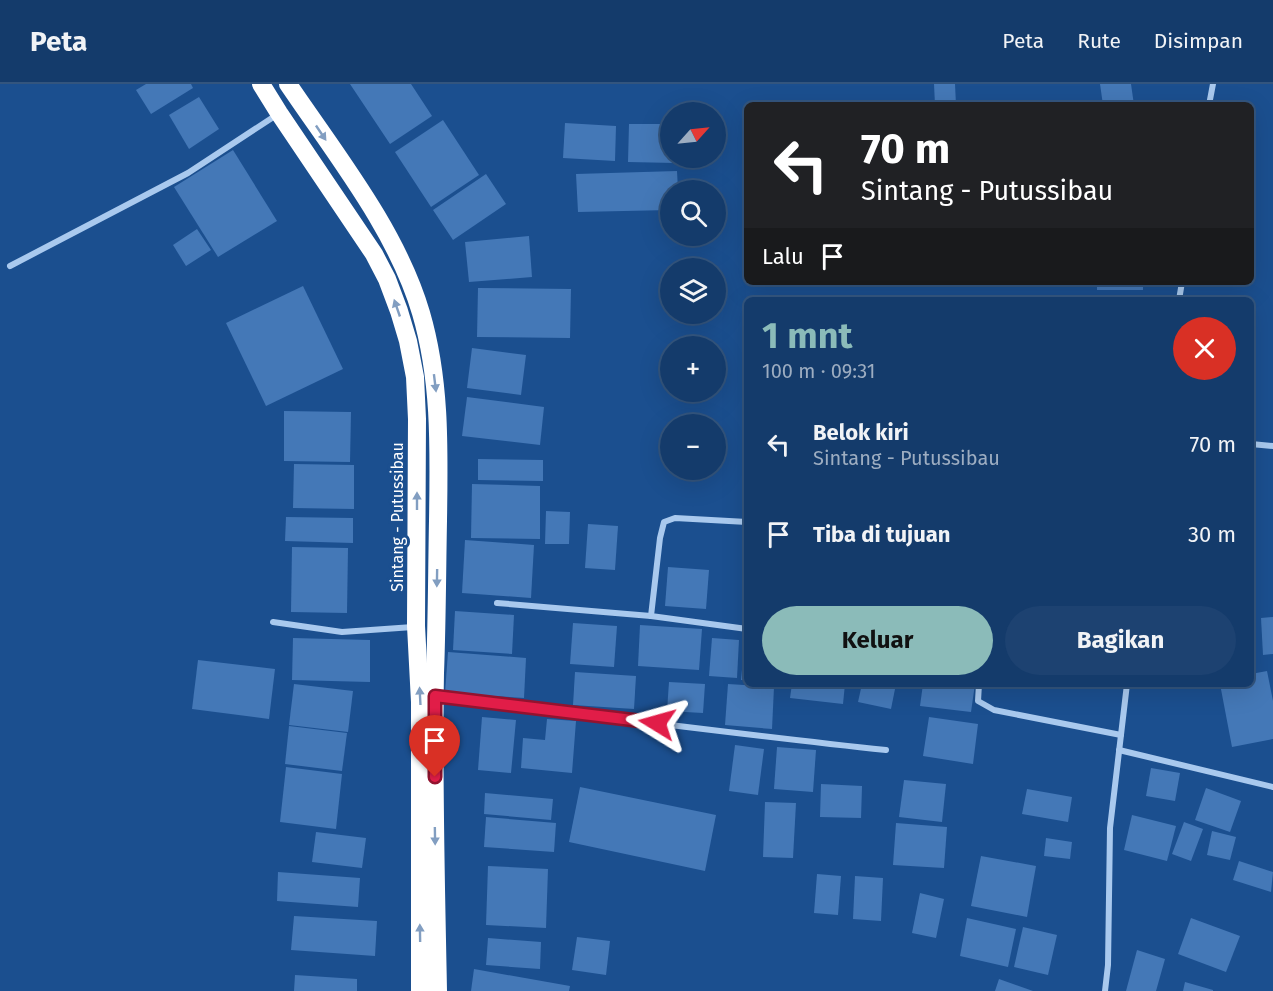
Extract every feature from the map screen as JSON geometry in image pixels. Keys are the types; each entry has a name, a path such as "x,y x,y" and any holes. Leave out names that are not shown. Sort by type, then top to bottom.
{"highway":[{"name":"Sintang - Putussibau","path":"261,84 374,254 387,279 408,341 415,377 417,418 416,626 420,702 420,991"},
{"path":"288,84 393,245 411,284 431,350 436,388 439,448 435,696 438,991"}],"street":[{"path":"1210,102 1213,84"},
{"path":"10,266 188,173 279,113"},
{"path":"1254,444 1273,446"},
{"path":"651,616 660,537 664,522 675,518 744,522"},
{"path":"497,603 651,616 744,629"},
{"path":"273,622 342,632 416,626"},
{"path":"979,687 978,700 994,710 1121,735"},
{"path":"1105,991 1108,965 1110,828 1127,687"},
{"path":"435,696 617,717 737,734 886,750"},
{"path":"1119,750 1273,787"}],"building":[{"path":"146,84 191,84 193,88 151,114 136,90"},
{"path":"350,84 411,84 432,116 390,144"},
{"path":"934,84 955,84 956,102 935,102"},
{"path":"1100,84 1131,84 1134,102 1103,102"},
{"path":"199,97 219,129 189,149 169,115"},
{"path":"443,120 479,175 431,207 395,152"},
{"path":"565,123 616,126 615,161 563,158"},
{"path":"629,124 660,124 660,163 628,162"},
{"path":"233,150 277,221 218,257 174,187"},
{"path":"677,171 677,180 660,180 660,210 578,212 576,174"},
{"path":"486,174 506,204 453,240 433,210"},
{"path":"197,229 211,250 186,266 173,245"},
{"path":"529,236 532,277 469,282 465,242"},
{"path":"1097,285 1143,285 1143,290 1097,290"},
{"path":"303,286 343,369 266,406 226,323"},
{"path":"478,288 571,289 570,338 477,337"},
{"path":"472,348 526,355 521,395 467,388"},
{"path":"467,397 544,407 540,445 462,436"},
{"path":"284,411 351,412 350,462 284,461"},
{"path":"478,459 543,460 543,481 478,480"},
{"path":"294,464 354,465 354,509 293,508"},
{"path":"472,484 540,486 540,539 471,538"},
{"path":"546,511 570,512 569,544 545,544"},
{"path":"286,517 353,518 353,543 285,541"},
{"path":"588,524 618,526 615,570 585,568"},
{"path":"465,540 534,545 531,598 462,593"},
{"path":"292,547 348,548 347,613 291,612"},
{"path":"668,567 709,570 706,609 665,606"},
{"path":"455,611 514,615 512,654 453,650"},
{"path":"1273,617 1273,654 1263,655 1261,618"},
{"path":"573,623 617,626 614,667 570,664"},
{"path":"640,625 702,629 699,670 638,666"},
{"path":"293,638 370,640 370,682 292,680"},
{"path":"712,638 739,640 737,678 709,676"},
{"path":"744,649 744,680 741,680"},
{"path":"448,652 526,658 524,698 445,693"},
{"path":"198,660 275,669 269,719 192,709"},
{"path":"1267,671 1273,701 1273,739 1232,747 1221,687 1254,687 1254,673"},
{"path":"575,672 636,676 634,709 573,705"},
{"path":"669,682 705,684 703,713 667,711"},
{"path":"294,684 353,691 348,732 289,725"},
{"path":"728,684 744,685 744,687 774,687 772,729 725,725"},
{"path":"792,687 845,687 843,704 790,698"},
{"path":"861,687 895,687 891,709 858,702"},
{"path":"923,687 975,687 971,712 920,706"},
{"path":"482,717 516,720 511,773 478,770"},
{"path":"929,717 978,724 973,764 923,756"},
{"path":"547,719 576,721 572,773 521,768 523,738 545,740"},
{"path":"289,726 347,733 342,771 285,764"},
{"path":"735,745 764,749 758,795 729,791"},
{"path":"777,747 816,750 813,792 774,789"},
{"path":"286,767 342,774 336,829 280,822"},
{"path":"1151,768 1180,773 1175,801 1146,796"},
{"path":"904,780 946,784 942,822 899,817"},
{"path":"821,784 862,786 861,818 820,817"},
{"path":"580,787 716,815 705,871 569,842"},
{"path":"1206,788 1241,801 1230,832 1195,820"},
{"path":"1027,789 1072,797 1068,822 1022,814"},
{"path":"485,793 553,799 551,820 484,814"},
{"path":"765,802 796,803 793,858 763,857"},
{"path":"1132,815 1176,826 1167,861 1124,850"},
{"path":"486,817 556,823 554,852 484,847"},
{"path":"1184,822 1203,829 1191,861 1172,854"},
{"path":"896,823 947,827 944,868 893,865"},
{"path":"1212,831 1236,837 1230,860 1207,855"},
{"path":"316,832 366,838 362,868 312,862"},
{"path":"1046,838 1072,842 1070,859 1044,856"},
{"path":"981,856 1036,866 1027,917 971,906"},
{"path":"1239,861 1273,872 1271,892 1233,880"},
{"path":"488,866 548,869 546,928 486,925"},
{"path":"278,872 360,878 358,907 277,901"},
{"path":"817,874 841,876 838,915 814,913"},
{"path":"855,876 883,878 881,921 853,919"},
{"path":"920,893 944,899 936,938 912,933"},
{"path":"294,916 377,921 375,956 291,950"},
{"path":"967,918 1016,929 1008,967 960,956"},
{"path":"1191,918 1240,936 1226,972 1178,954"},
{"path":"1023,927 1057,935 1048,975 1014,967"},
{"path":"577,937 610,941 606,975 572,970"},
{"path":"488,938 541,942 540,969 486,965"},
{"path":"1137,950 1165,959 1156,991 1126,991"},
{"path":"474,969 570,986 569,991 471,991"},
{"path":"295,975 357,979 357,991 294,991"},
{"path":"999,979 1033,991 995,991"},
{"path":"1185,982 1213,990 1213,991 1183,991"}],"route":[{"path":"435,777 435,696 657,723"}]}
